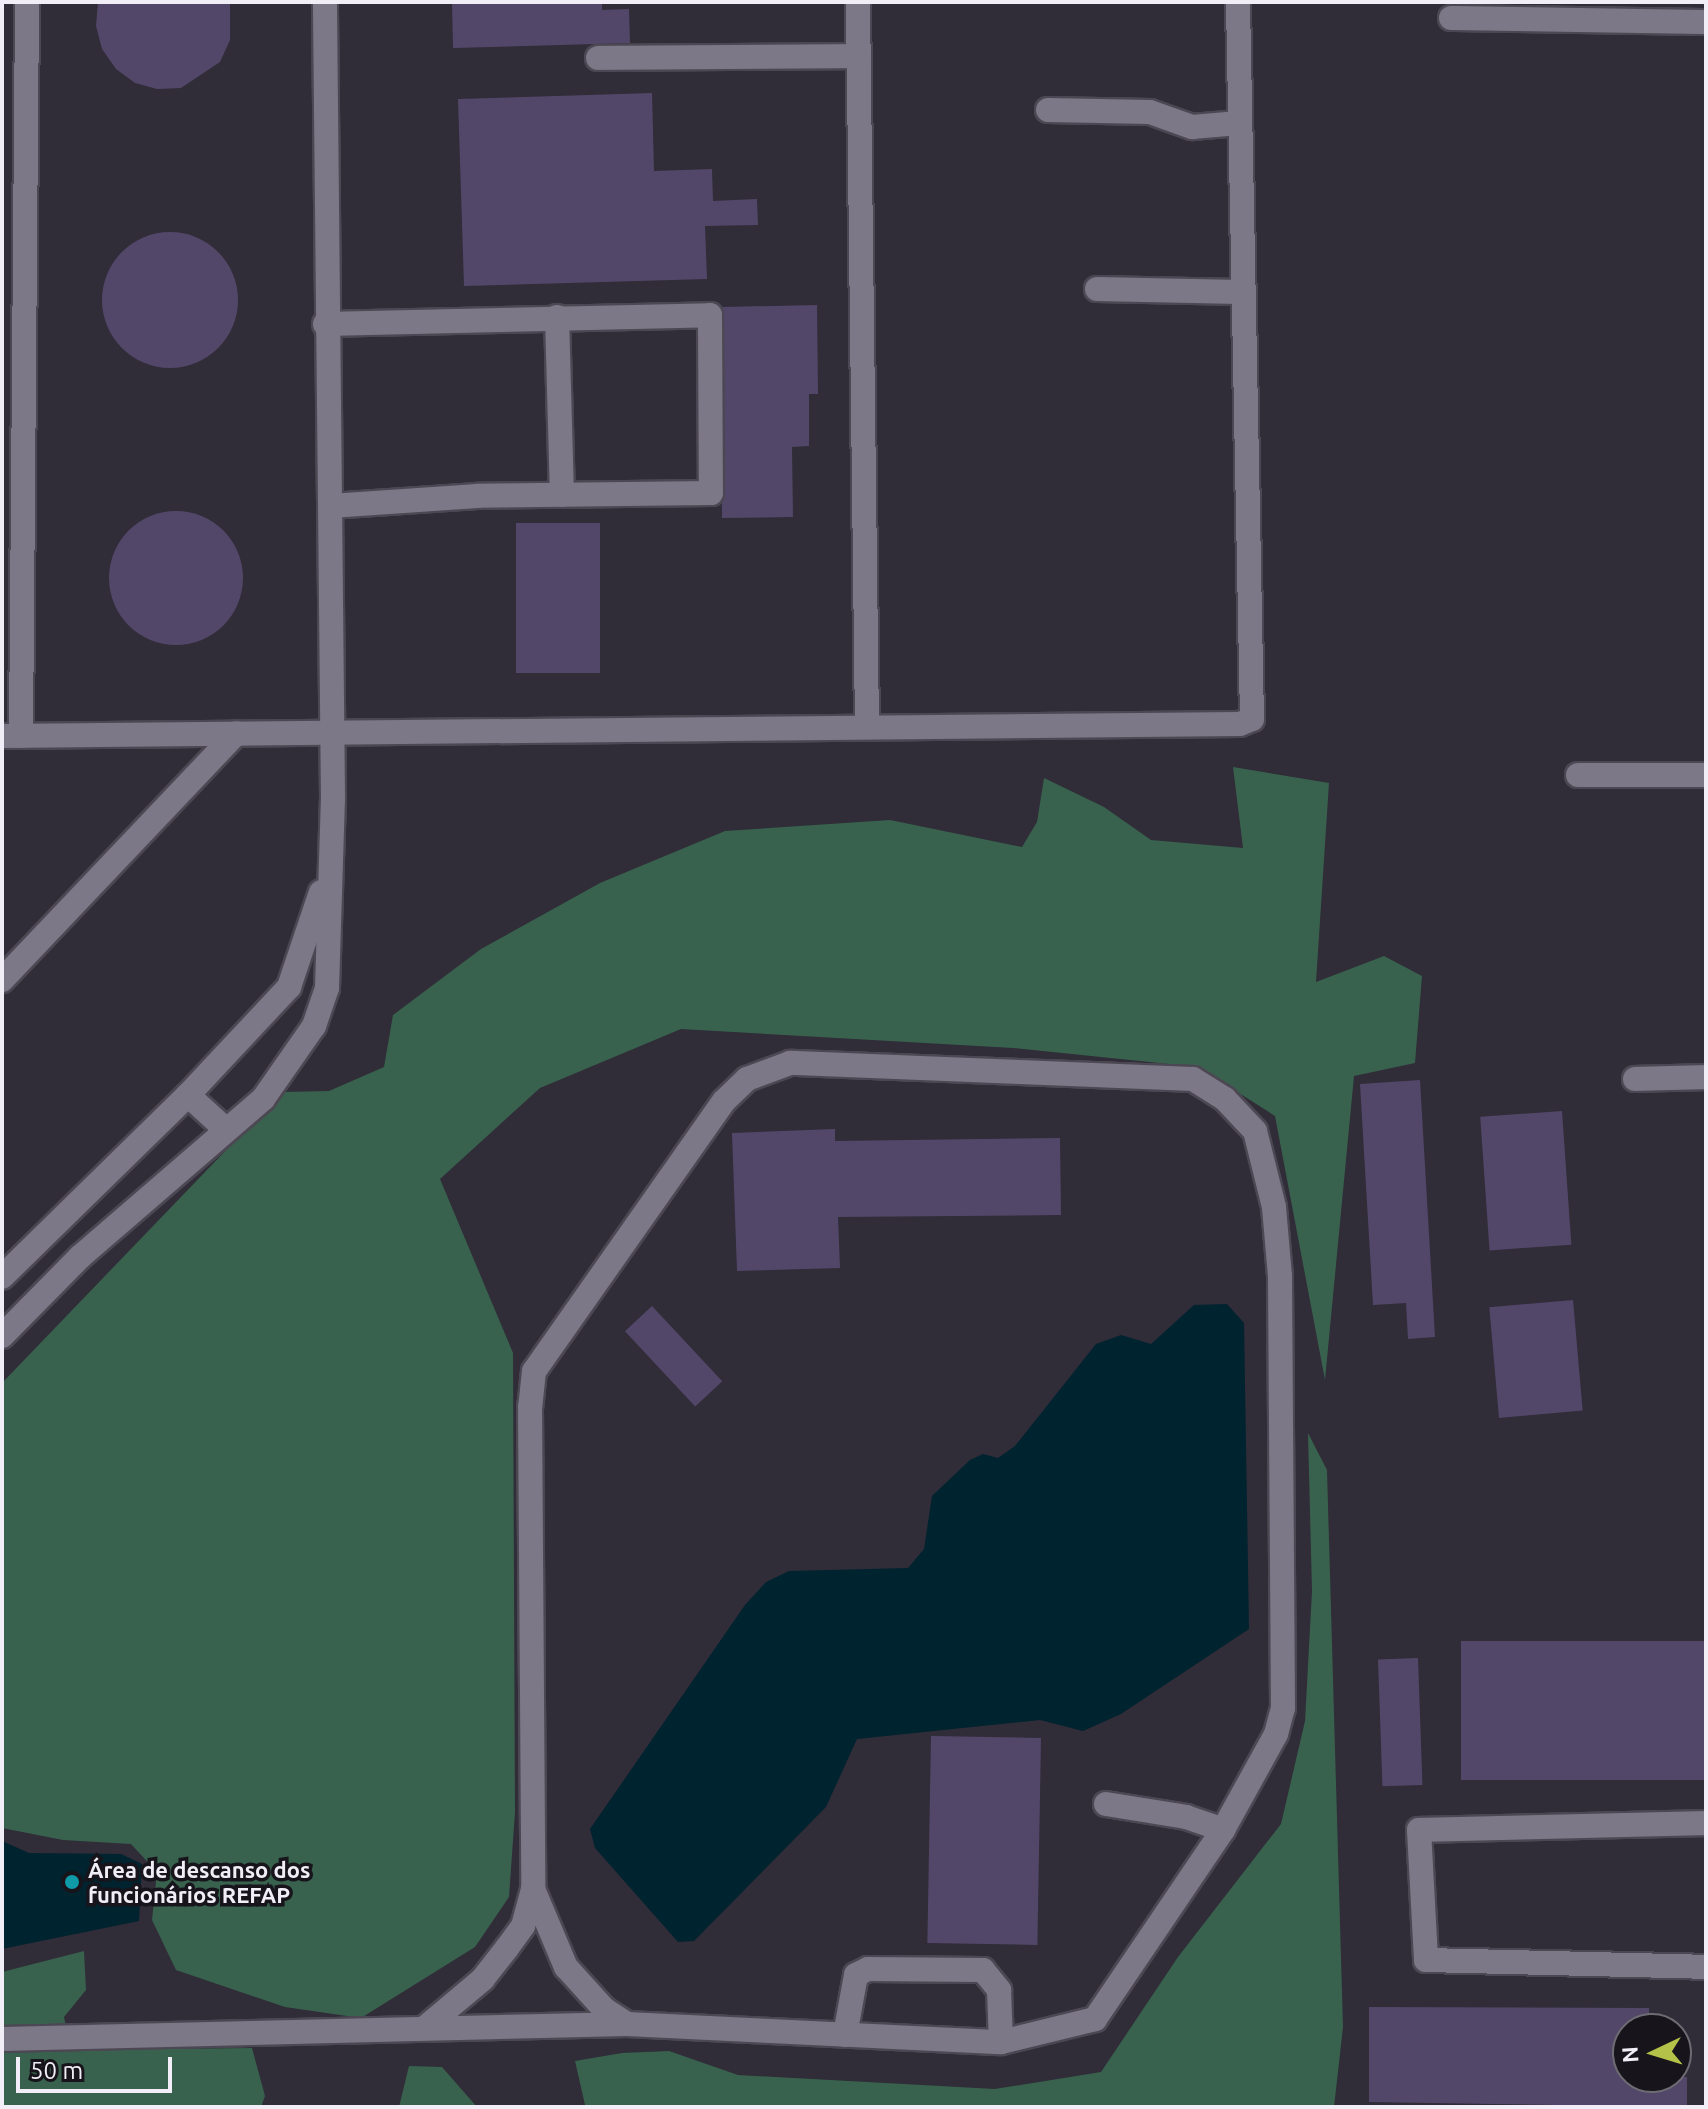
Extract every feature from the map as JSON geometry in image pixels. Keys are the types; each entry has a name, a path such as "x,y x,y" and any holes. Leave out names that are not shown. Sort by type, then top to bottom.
{"lane":[{"path":"27,2 12,736 1240,724 1252,719 1240,292 1238,2"},
{"path":"2,1336 81,1256 263,1099 314,1026 327,988 333,799 325,324 325,2"},
{"path":"858,2 867,726"},
{"path":"1451,18 1706,22"},
{"path":"598,58 858,56"},
{"path":"1048,110 1150,112 1192,127 1239,123"},
{"path":"1097,289 1240,292"},
{"path":"325,324 710,315 711,493 562,495 330,506"},
{"path":"557,317 562,495"},
{"path":"2,980 236,733"},
{"path":"1578,775 1706,775"},
{"path":"2,1277 188,1095 289,987 319,907 333,799"},
{"path":"2,2039 427,2026 627,2024 1001,2042 1095,2019 1223,1830 1276,1734 1283,1708 1280,1276 1274,1207 1255,1131 1225,1099 1193,1079 790,1063 747,1079 724,1101 534,1371 530,1407 533,1889 523,1926 507,1948 483,1979 427,2026"},
{"path":"1635,1079 1706,1077"},
{"path":"188,1095 226,1130"},
{"path":"1106,1804 1186,1817 1223,1830"},
{"path":"1706,1823 1419,1830 1426,1960 1706,1967"},
{"path":"533,1889 566,1967 604,2009 627,2024"},
{"path":"845,2035 856,1975 868,1969 983,1970 999,1990 1001,2042"}],"green space":[{"path":"1233,767 1329,783 1316,982 1384,956 1422,976 1415,1063 1354,1076 1325,1380 1275,1116 1198,1067 1013,1048 681,1029 540,1088 440,1179 513,1353 515,1812 509,1897 475,1947 361,2018 285,2007 176,1970 152,1920 157,1872 131,1844 63,1840 2,1828 2,1383 282,1092 329,1091 384,1067 393,1015 481,949 600,883 725,831 890,820 1022,847 1037,822 1044,778 1104,807 1151,840 1243,848"},
{"path":"1308,1433 1327,1470 1343,2027 1334,2107 585,2105 575,2061 622,2053 669,2051 738,2075 995,2089 1101,2072 1178,1957 1281,1824 1305,1721 1312,1591"},
{"path":"84,1951 86,1990 64,2017 71,2050 252,2048 265,2096 261,2107 2,2107 2,1972"},
{"path":"409,2066 442,2067 477,2107 399,2107"}],"water":[{"path":"1227,1304 1244,1323 1249,1629 1121,1714 1083,1731 1040,1720 857,1739 826,1807 694,1941 678,1942 595,1848 590,1829 745,1605 766,1582 789,1571 908,1568 924,1549 932,1496 970,1460 983,1454 998,1458 1015,1446 1096,1344 1121,1335 1151,1344 1194,1305"},
{"name":"Área de descanso dos funcionários REFAP","path":"2,1841 29,1853 121,1854 142,1864 139,1921 2,1949"}],"building":[{"path":"98,2 230,2 230,40 220,62 181,88 157,89 135,83 116,69 102,49 96,26"},
{"path":"452,2 602,2 602,10 629,9 630,43 453,48"},
{"path":"652,93 654,171 712,169 713,201 757,199 758,225 705,226 707,279 464,286 458,99"},
{"path":"170,232 196,237 218,252 233,274 238,300 233,326 218,348 196,363 170,368 144,363 122,348 107,326 102,300 107,274 122,252 144,237"},
{"path":"817,305 818,394 809,394 809,446 792,447 793,517 722,518 722,307"},
{"path":"176,511 202,516 223,531 238,552 243,578 238,604 223,625 202,640 176,645 150,640 129,625 114,604 109,578 114,552 129,531 150,516"},
{"path":"516,523 600,523 600,673 516,673"},
{"path":"1420,1080 1435,1337 1408,1339 1406,1303 1373,1305 1360,1084"},
{"path":"1562,1111 1571,1245 1490,1250 1480,1117"},
{"path":"835,1129 835,1141 1060,1138 1061,1215 838,1217 840,1268 737,1271 732,1133"},
{"path":"1573,1300 1583,1411 1499,1418 1489,1307"},
{"path":"652,1306 722,1381 695,1407 625,1331"},
{"path":"1461,1641 1706,1641 1706,1780 1461,1780"},
{"path":"1418,1658 1422,1785 1382,1786 1378,1659"},
{"path":"931,1736 1041,1738 1037,1945 927,1943"},
{"path":"1369,2007 1649,2008 1649,2013 1612,2013 1612,2093 1687,2093 1687,2107 1369,2102"}],"place":[{"name":"Área de descanso dos funcionários REFAP","path":"72,1882"}]}
